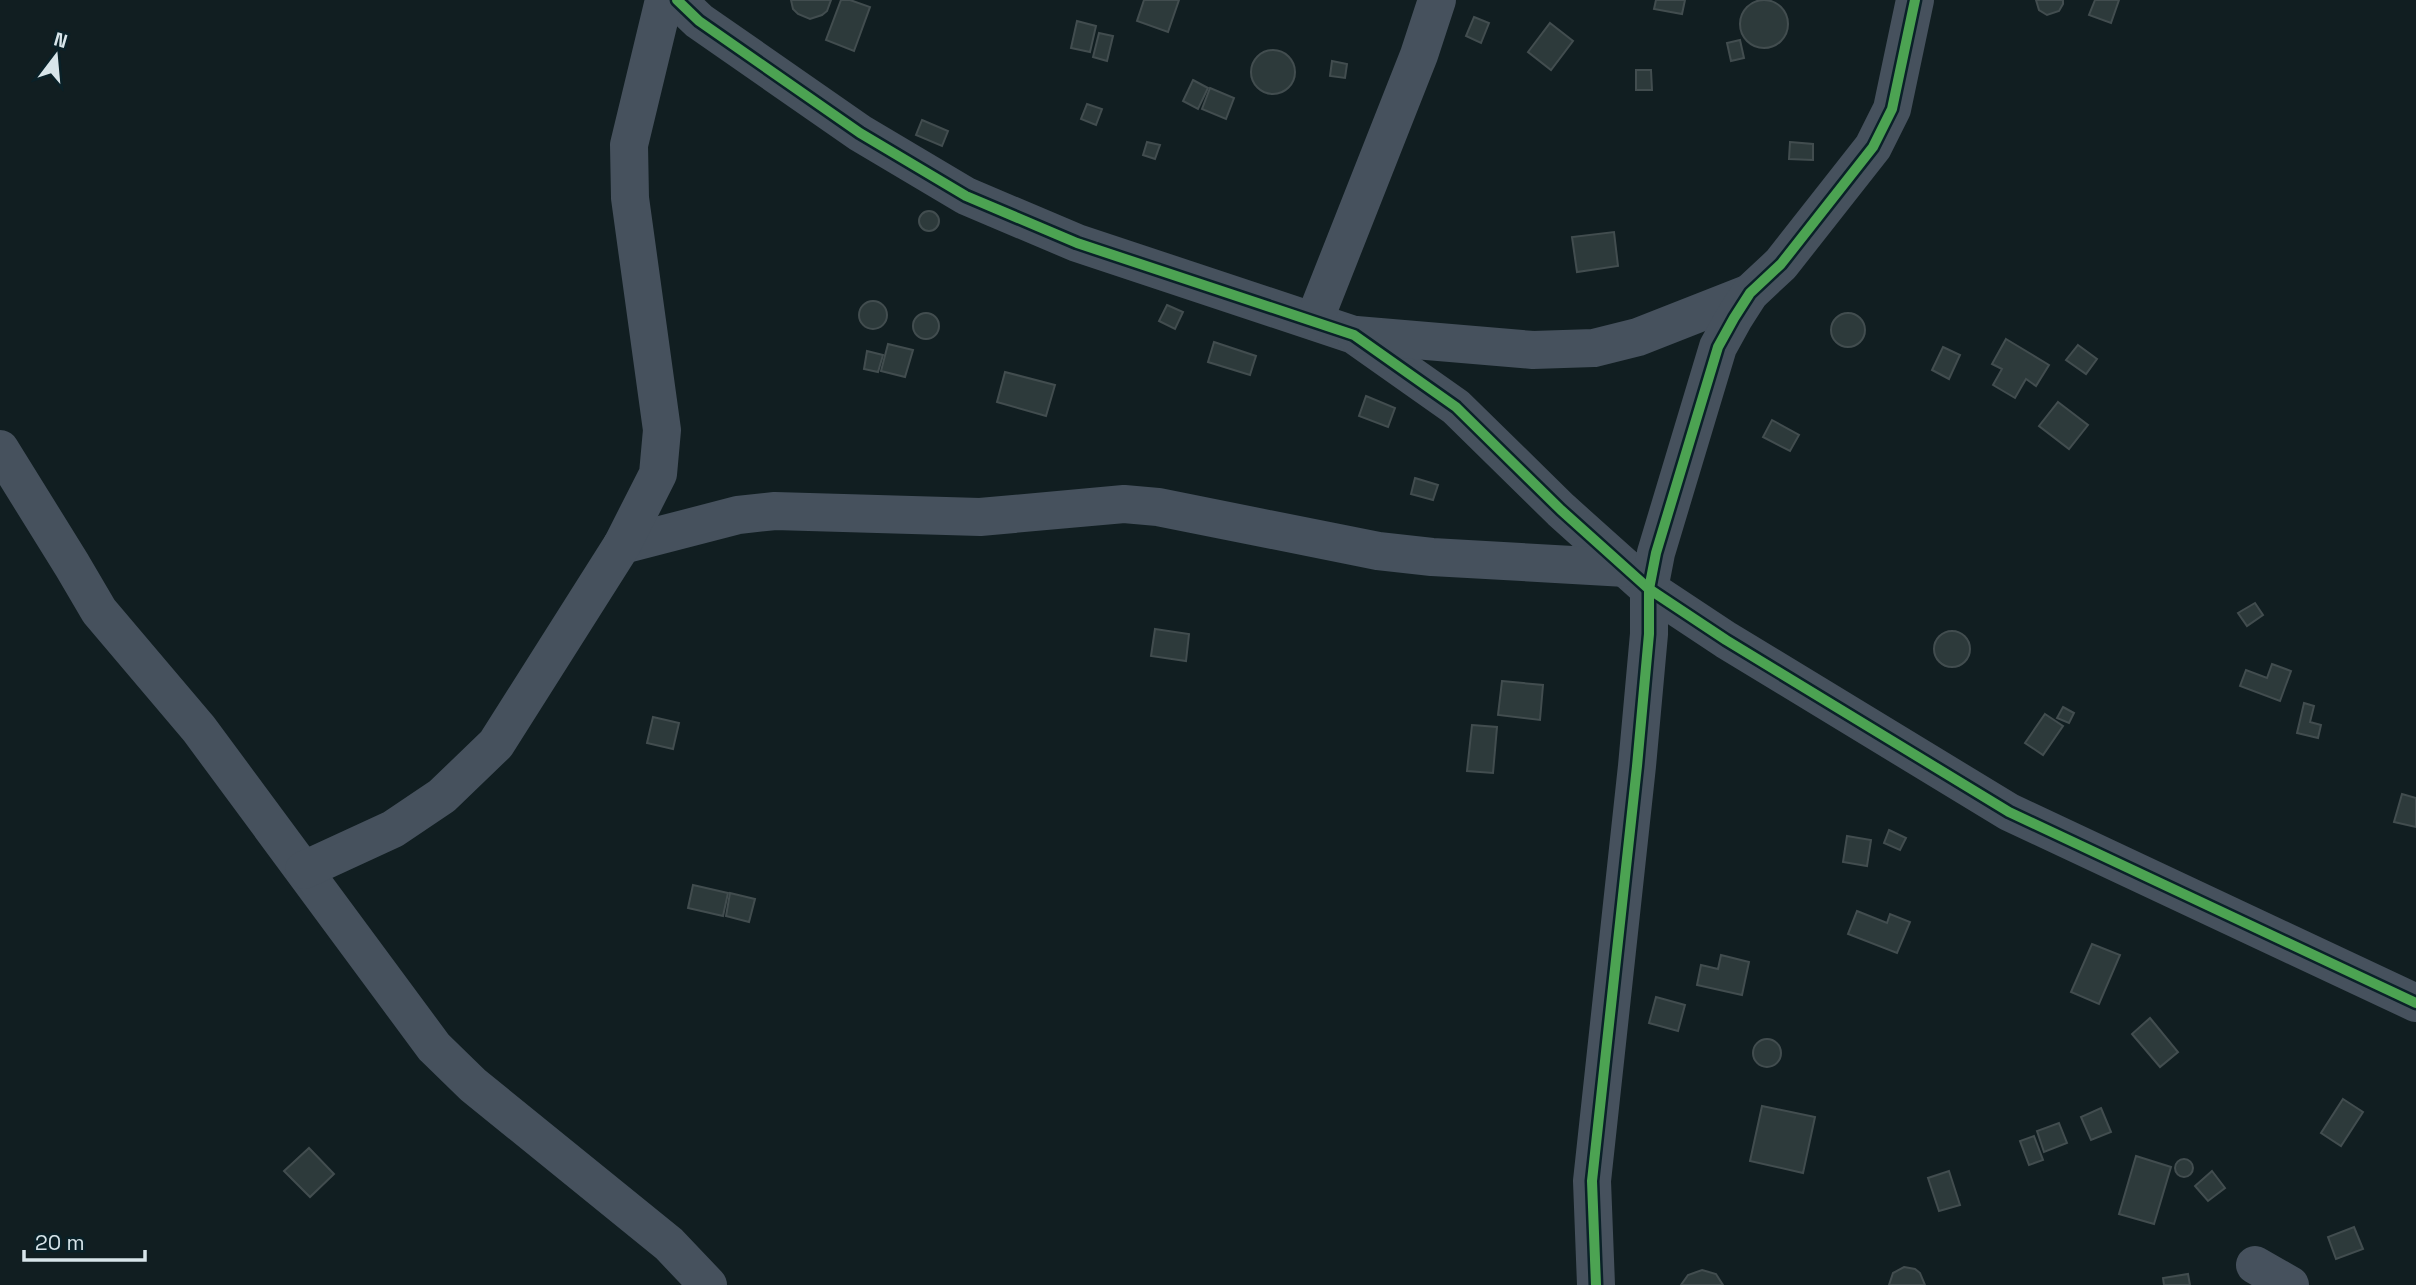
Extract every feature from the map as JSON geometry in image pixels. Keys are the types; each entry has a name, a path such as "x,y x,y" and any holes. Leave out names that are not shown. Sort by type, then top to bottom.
{"street":[{"path":"304,870 393,829 442,796 496,744 622,545 658,474 662,430 630,198 629,145 664,0"},
{"path":"677,0 699,21 860,133 966,196 1077,243 1354,335 1533,350 1594,348 1638,337 1750,293"},
{"path":"1314,321 1419,55 1437,0"},
{"path":"1596,1285 1592,1181 1649,634 1638,579 1656,553 1718,347 1750,293 1781,264 1873,147 1892,109 1915,0"},
{"path":"1354,335 1456,407 1561,510 1638,579 1726,640 2009,812 2416,1003"},
{"path":"0,449 99,611 199,729 434,1046 473,1085 669,1244 708,1285"},
{"path":"622,545 738,515 775,512 980,517 1124,504 1158,507 1378,551 1638,579"},
{"path":"2255,1265 2290,1285"}],"building":[{"path":"791,0 831,0 827,11 810,19 793,9"},
{"path":"841,0 850,0 870,7 854,51 826,40"},
{"path":"1144,0 1179,0 1168,32 1137,21"},
{"path":"1656,0 1685,0 1682,14 1654,9"},
{"path":"1764,0 1781,7 1788,24 1781,41 1764,48 1747,41 1740,24 1747,7"},
{"path":"2036,0 2063,0 2063,4 2059,11 2047,15 2039,10"},
{"path":"2095,0 2119,0 2111,23 2089,15"},
{"path":"1474,17 1489,23 1481,43 1466,36"},
{"path":"1077,21 1096,26 1090,52 1071,48"},
{"path":"1550,23 1573,41 1551,70 1528,52"},
{"path":"1099,33 1113,36 1107,61 1093,57"},
{"path":"1740,40 1744,58 1731,61 1727,43"},
{"path":"1273,50 1289,56 1295,72 1289,88 1273,94 1257,88 1251,72 1257,56"},
{"path":"1332,61 1347,64 1345,78 1330,76"},
{"path":"1636,70 1651,70 1652,90 1636,90"},
{"path":"1193,80 1208,88 1198,109 1183,101"},
{"path":"1210,88 1234,98 1226,119 1202,109"},
{"path":"1087,104 1102,109 1096,125 1081,119"},
{"path":"922,120 948,131 942,146 916,135"},
{"path":"1147,142 1160,145 1155,159 1143,155"},
{"path":"1790,142 1813,144 1813,160 1789,159"},
{"path":"929,211 936,214 939,221 936,228 929,231 922,228 919,221 922,214"},
{"path":"1614,232 1618,266 1577,272 1572,237"},
{"path":"873,301 883,305 887,315 883,325 873,329 863,325 859,315 863,305"},
{"path":"1167,305 1183,312 1175,329 1159,321"},
{"path":"926,313 935,317 939,326 935,335 926,339 917,335 913,326 917,317"},
{"path":"1848,313 1860,318 1865,330 1860,342 1848,347 1836,342 1831,330 1836,318"},
{"path":"2006,339 2049,365 2036,386 2026,379 2015,398 1993,385 2002,369 1992,364"},
{"path":"1214,342 1256,356 1250,375 1208,362"},
{"path":"888,344 913,350 905,377 881,371"},
{"path":"2078,345 2097,359 2086,374 2066,360"},
{"path":"1943,347 1960,355 1949,379 1932,370"},
{"path":"867,351 883,355 878,372 864,369"},
{"path":"1005,372 1055,385 1046,416 997,402"},
{"path":"1366,396 1395,408 1388,427 1359,416"},
{"path":"2058,402 2088,425 2069,449 2039,426"},
{"path":"1772,420 1799,435 1790,451 1763,437"},
{"path":"1415,478 1438,485 1433,500 1411,494"},
{"path":"2255,603 2263,615 2247,626 2238,613"},
{"path":"1155,629 1189,634 1186,661 1151,656"},
{"path":"1952,631 1965,636 1970,649 1965,662 1952,667 1939,662 1934,649 1939,636"},
{"path":"2272,664 2291,671 2280,701 2240,686 2246,670 2267,678"},
{"path":"1502,681 1543,685 1540,720 1498,715"},
{"path":"2304,703 2314,706 2310,722 2321,725 2318,738 2297,733"},
{"path":"2063,707 2074,713 2069,723 2057,718"},
{"path":"2045,714 2063,726 2043,755 2025,743"},
{"path":"653,717 679,723 673,749 647,743"},
{"path":"1472,725 1497,727 1493,773 1467,771"},
{"path":"2402,794 2416,798 2416,827 2394,822"},
{"path":"1889,830 1906,838 1900,850 1884,843"},
{"path":"1847,836 1871,840 1867,866 1843,862"},
{"path":"693,885 728,893 723,916 688,908"},
{"path":"730,893 755,899 749,922 726,916"},
{"path":"1857,911 1887,923 1890,914 1910,922 1897,953 1848,934"},
{"path":"2092,944 2120,955 2099,1004 2071,992"},
{"path":"1721,955 1749,962 1742,995 1697,985 1701,965 1718,969"},
{"path":"1656,997 1685,1005 1678,1031 1649,1023"},
{"path":"2150,1018 2178,1052 2160,1067 2132,1034"},
{"path":"1767,1039 1777,1043 1781,1053 1777,1063 1767,1067 1757,1063 1753,1053 1757,1043"},
{"path":"2343,1099 2363,1112 2341,1146 2321,1133"},
{"path":"1762,1106 1815,1117 1803,1173 1750,1161"},
{"path":"2101,1108 2111,1132 2091,1140 2081,1117"},
{"path":"2059,1123 2067,1143 2044,1152 2037,1131"},
{"path":"2034,1136 2043,1160 2029,1165 2020,1141"},
{"path":"309,1148 334,1174 310,1197 284,1171"},
{"path":"2136,1156 2171,1167 2154,1224 2119,1214"},
{"path":"2184,1159 2190,1162 2193,1168 2190,1174 2184,1177 2178,1174 2175,1168 2178,1162"},
{"path":"1949,1171 1960,1205 1939,1211 1928,1178"},
{"path":"2212,1171 2225,1188 2208,1201 2195,1186"},
{"path":"2354,1227 2363,1249 2336,1259 2328,1237"},
{"path":"1904,1267 1920,1273 1925,1285 1889,1285 1893,1273"},
{"path":"1702,1270 1716,1274 1723,1285 1681,1285 1688,1275"},
{"path":"2188,1274 2190,1285 2164,1285 2163,1278"}],"cycle path":[{"path":"677,0 699,21 860,133 966,196 1077,243 1354,335 1456,407 1561,510 1649,589 1726,640 2009,812 2416,1003"},
{"path":"1596,1285 1592,1181 1637,766 1649,634 1649,589 1656,553 1718,347 1750,293 1781,264 1873,147 1892,109 1915,0"}]}
